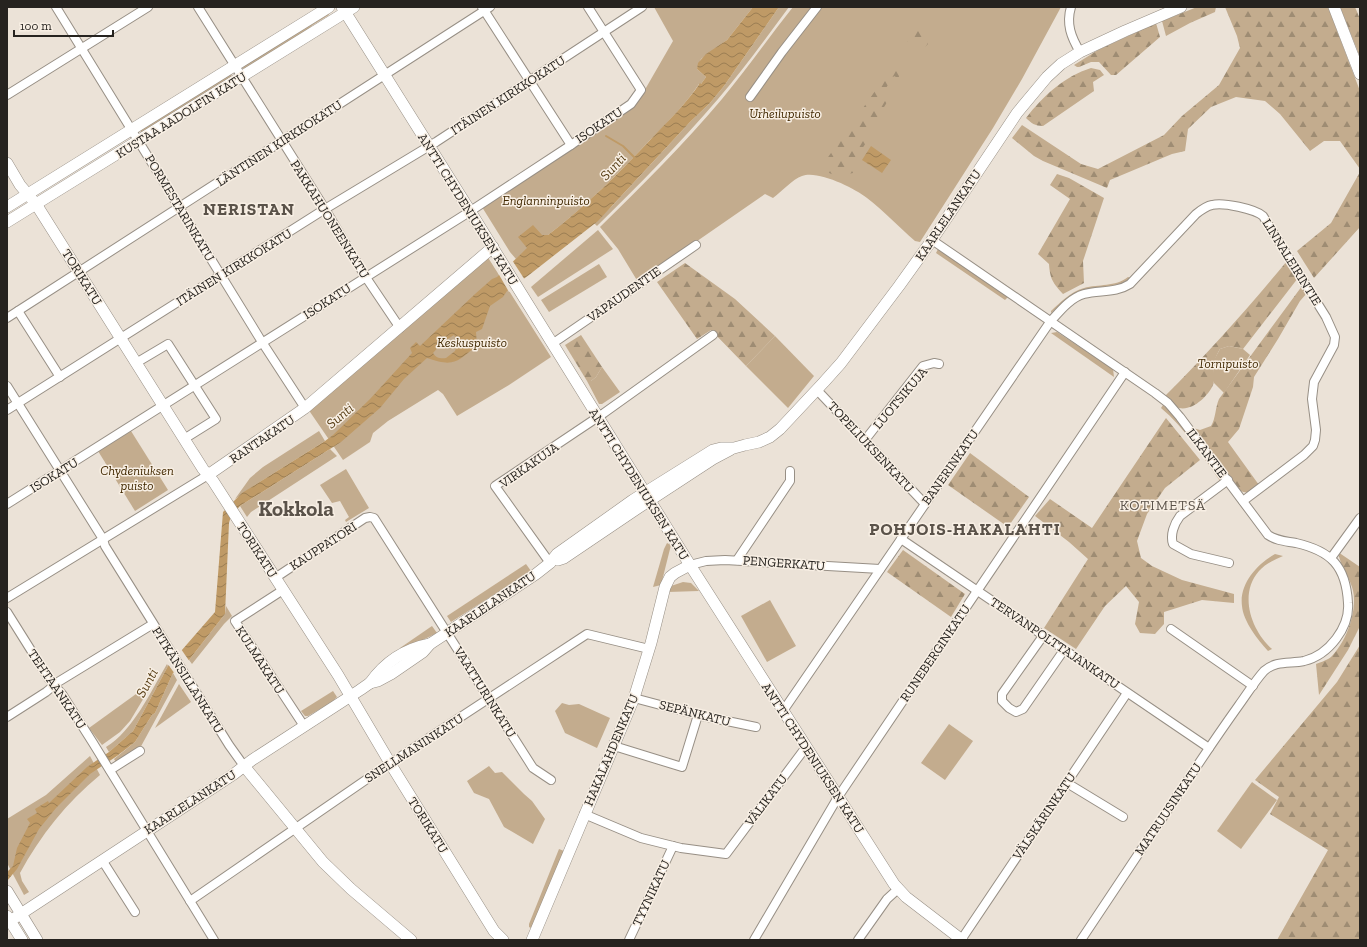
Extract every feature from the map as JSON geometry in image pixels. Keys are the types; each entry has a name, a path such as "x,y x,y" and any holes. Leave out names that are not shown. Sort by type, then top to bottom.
{"main road":[{"name":"KUSTAA AADOLFIN KATU","path":"7,207 330,7"},
{"name":"KAARLELANKATU","path":"8,918 20,913 147,831 370,683 378,681 391,674 423,652 430,644 536,574 550,563 557,554 606,518 647,497 713,450 721,448 734,448 759,442 770,437 780,429 818,390 850,352 932,240 1002,134 1032,94 1061,64 1080,52 1181,7"},
{"path":"1334,7 1360,74"},
{"name":"KUSTAA AADOLFIN KATU","path":"7,222 242,77 347,9"},
{"name":"ANTTI CHYDENIUKSEN KATU","path":"347,9 384,75 493,247 647,497 898,889 962,940"},
{"name":"TORIKATU","path":"7,163 20,185 36,204 184,439 283,590 494,931 503,940"},
{"name":"RANTAKATU","path":"208,475 306,408 493,247"},
{"name":"HAKALAHDENKATU","path":"532,940 634,698 667,582 675,573 690,565"},
{"name":"PITKÄNSILLANKATU","path":"244,766 333,872 411,940"},
{"path":"7,890 37,940"},
{"path":"8,918 22,940"}],"street":[{"name":"PORMESTARINKATU","path":"56,7 262,342 306,408"},
{"path":"7,94 148,7"},
{"name":"PAKKAHUONEENKATU","path":"198,7 400,328"},
{"path":"588,7 604,33"},
{"name":"ITÄINEN KIRKKOKATU","path":"7,410 325,209 429,146 642,7"},
{"path":"750,97 782,52 817,7"},
{"path":"1071,7 1068,21 1070,34 1080,52"},
{"path":"486,8 571,145"},
{"name":"LÄNTINEN KIRKKOKATU","path":"7,318 486,8"},
{"name":"ISOKATU","path":"7,504 470,211 631,104 641,90 604,33"},
{"name":"LINNALEIRINTIE","path":"1050,322 1067,304 1080,295 1122,288 1130,284 1171,239 1203,208 1213,204 1221,204 1255,211 1263,216 1326,317 1333,332 1335,341 1316,377 1312,388 1316,430 1313,446 1304,455 1244,501"},
{"name":"ILKANTIE","path":"932,240 1155,393 1180,417 1268,534 1278,541 1321,551 1337,564 1347,593 1348,612 1342,630 1332,644 1318,654 1304,661 1275,664 1265,670 1258,679"},
{"name":"VAPAUDENTIE","path":"552,344 696,245"},
{"path":"18,311 60,377"},
{"name":"BANERINKATU","path":"783,710 1050,322"},
{"path":"598,418 713,335"},
{"path":"136,363 168,344 216,419 184,439"},
{"name":"LUOTSIKUJA","path":"865,440 924,366 934,362 939,364"},
{"name":"RUNEBERGINKATU","path":"754,940 838,797 1125,372"},
{"name":"PITKÄNSILLANKATU","path":"7,386 103,539 105,546 173,657 244,766"},
{"name":"TOPELIUKSENKATU","path":"818,390 925,504"},
{"name":"VIRKAKUJA","path":"550,563 495,486 598,418"},
{"path":"737,560 790,481 790,471"},
{"name":"RANTAKATU","path":"7,598 208,475"},
{"path":"1228,480 1180,516 1177,520 1171,538 1173,544 1191,554 1229,562"},
{"name":"KAUPPATORI","path":"275,578 365,518 373,517"},
{"name":"VAATTURINKATU","path":"373,517 490,698 533,768 551,780"},
{"path":"1331,558 1360,518"},
{"name":"TERVANPOLTTAJANKATU","path":"901,539 1209,748"},
{"name":"PENGERKATU","path":"690,565 706,561 737,560 880,570"},
{"name":"KULMAKATU","path":"283,590 235,622 304,726"},
{"name":"TEHTAANKATU","path":"7,612 54,686 62,694 100,754 214,939"},
{"path":"7,717 58,682 153,624"},
{"path":"1171,629 1253,686"},
{"name":"SNELLMANINKATU","path":"190,901 390,763 587,634 649,649"},
{"path":"1043,636 1002,694 1002,701 1009,708 1016,712 1024,709 1064,650"},
{"name":"MATRUUSINKATU","path":"1081,940 1209,748 1258,679"},
{"name":"VÄLSKÄRINKATU","path":"962,940 1127,693"},
{"name":"SEPÄNKATU","path":"634,698 698,715 756,727"},
{"path":"614,746 682,767 698,715"},
{"name":"VÄLIKATU","path":"673,846 726,854 806,746"},
{"path":"108,767 140,751"},
{"path":"1067,782 1123,817"},
{"path":"584,814 640,838 673,846"},
{"name":"TYYNIKATU","path":"629,940 673,846"},
{"path":"102,860 135,912"},
{"path":"858,940 888,899 898,889"}],"green space":[{"name":"Englanninpuisto","path":"654,7 753,7 727,40 701,59 697,69 706,77 669,121 588,202 548,235 542,235 527,246 528,248 516,259 482,207 643,93 673,41"},
{"path":"779,7 789,7 728,88 674,148 597,226 594,223 710,103 724,86"},
{"name":"Urheilupuisto","path":"793,7 1061,7 1022,79 993,128 920,242 915,241 879,208 861,194 836,181 809,175 802,176 795,180 773,198 765,194 638,282 618,249 600,227 708,116"},
{"path":"1197,7 1216,7 1215,12 1166,36 1162,21"},
{"path":"1225,7 1328,7 1360,91 1360,169 1340,141 1324,141 1310,151 1280,114 1265,101 1236,97 1211,107 1188,129 1185,151 1172,154 1110,180 1107,188 1043,161 1034,156 1012,138 1022,125 1081,164 1098,169 1164,135 1182,116 1219,85 1240,48 1237,36"},
{"path":"1340,7 1355,7 1360,19 1360,57"},
{"path":"328,12 329,15 313,25 297,38 245,71 242,66"},
{"path":"1156,23 1160,37 1116,75 1111,75 1099,62 1091,62 1079,67 1074,65 1098,50"},
{"path":"916,30 923,33 928,44 921,51 907,41 912,32"},
{"path":"895,63 904,69 898,78 894,76 884,91 891,96 865,137 868,140 853,162 858,165 853,173 833,175 824,168 826,160"},
{"path":"1091,68 1100,70 1104,75 1093,82 1094,91 1043,126 1033,124 1026,118 1055,88 1072,76"},
{"path":"230,73 233,78 143,135 139,129"},
{"path":"1360,172 1360,227 1314,278 1297,251 1331,223"},
{"path":"1057,174 1069,178 1104,198 1083,261 1084,283 1063,294 1053,280 1050,273 1049,264 1038,254 1070,199 1050,185"},
{"path":"598,230 613,249 538,297 531,287"},
{"path":"938,249 1008,297 1005,300 936,253"},
{"name":"Keskuspuisto","path":"487,256 551,357 509,385 457,416 443,394 438,390 388,421 373,433 370,442 343,460 308,409"},
{"path":"1287,261 1298,278 1243,349 1229,346 1220,349 1214,363 1214,382 1208,394 1195,405 1190,407 1179,408 1173,405 1165,396 1228,330"},
{"path":"685,263 735,299 775,336 746,366 711,330 697,339 657,282"},
{"path":"599,264 607,277 549,312 541,300"},
{"path":"1128,277 1131,278 1126,283 1065,301 1051,313 1051,311 1062,301 1079,290 1112,284"},
{"path":"1302,286 1307,293 1300,301 1254,377 1253,387 1239,429 1228,442 1259,485 1250,492 1243,492 1193,428 1200,430 1211,426 1219,399"},
{"path":"1057,332 1113,369 1114,377 1051,333"},
{"path":"581,335 602,367 596,377 591,381 587,381 565,345"},
{"path":"775,336 814,376 788,408 746,366"},
{"name":"Tornipuisto","path":"1229,346 1243,349 1250,355 1224,393 1214,383 1214,360 1220,349"},
{"path":"602,367 620,392 602,404 599,404 587,381 591,381 596,377"},
{"path":"1163,405 1171,412 1223,478 1220,481 1178,424 1161,408"},
{"path":"1166,418 1200,460 1165,488 1147,514 1137,541 1141,558 1152,566 1182,580 1234,594 1234,603 1202,600 1164,612 1164,624 1155,634 1140,633 1135,624 1139,602 1126,586 1105,606 1076,649 1044,628 1088,559 1069,542 1035,516 1050,499 1092,528"},
{"name":"Chydeniuksen puisto","path":"131,431 168,490 135,511 98,451"},
{"path":"319,431 325,441 235,499 250,478 263,467"},
{"path":"330,449 337,456 251,512 247,517 240,506"},
{"path":"970,453 1029,497 1008,527 948,485"},
{"path":"346,469 369,508 346,522 345,520 349,517 340,501 332,503 320,485"},
{"path":"667,543 671,545 661,585 653,587 664,549"},
{"path":"903,550 965,594 951,617 887,572"},
{"path":"1338,552 1360,567 1360,626 1348,650 1319,695 1316,664 1332,656 1347,633 1353,614 1354,595 1340,561"},
{"path":"1275,554 1283,556 1270,562 1259,571 1249,591 1250,612 1259,633 1272,649 1268,651 1256,636 1245,618 1242,598 1246,583 1256,569"},
{"path":"526,564 531,571 451,622 447,616"},
{"path":"683,582 691,583 699,591 668,592 671,586"},
{"path":"770,600 796,646 767,662 741,616"},
{"path":"226,606 232,616 192,664 189,660 225,614"},
{"path":"432,626 437,633 402,650 400,648"},
{"path":"1360,645 1360,940 1277,940 1328,850 1270,814 1279,797 1255,780 1337,682"},
{"path":"167,664 168,666 133,731 109,752 106,747 116,740 133,721 141,710"},
{"path":"173,673 177,680 139,750 117,764 114,759 135,742 152,715 155,713"},
{"path":"154,681 130,721 120,732 102,745 89,728"},
{"path":"179,684 191,702 155,728"},
{"path":"333,691 337,697 332,702 308,716 305,716 301,711"},
{"path":"562,703 569,705 579,704 610,718 597,748 565,733 555,711"},
{"path":"949,724 973,741 945,780 921,763"},
{"path":"90,756 100,775 65,808 36,846 20,873 22,881 29,892 24,895 7,863 7,819 46,795"},
{"path":"489,766 495,773 502,772 532,801 545,819 533,844 504,827 489,799 474,793 467,781"},
{"path":"1252,782 1277,800 1241,849 1217,831"},
{"path":"559,849 564,851 533,929 529,927 529,924"}],"water":[{"path":"753,7 779,7 724,86 710,103 690,122 598,221 507,291 503,297 490,306 482,329 476,332 477,345 454,362 449,363 427,358 404,379 380,408 341,442 240,506 231,516 229,523 225,614 189,660 173,673 155,713 152,715 135,742 90,774 56,808 39,829 17,869 7,881 7,872 13,866 17,848 30,823 27,819 37,813 35,809 48,801 49,803 87,767 109,752 133,731 168,666 215,612 223,512 242,493 333,435 370,399 412,353 410,348 416,342 420,346 527,248 518,237 533,225 542,235 548,235 576,213 602,189 670,119 700,83 701,84 706,77 697,69 698,63 706,54 727,40","holes":["454,335 458,342 455,351 446,358 439,358 433,353 443,342"]},
{"path":"871,146 891,160 882,173 862,160"}],"pier":[{"path":"512,260 525,280 509,292 498,273"},
{"path":"181,649 190,662 175,674 167,663"}],"waterway":[{"name":"Sunti","path":"606,136 623,146 635,158"}],"district":[{"name":"NERISTAN","path":"249,209"},
{"name":"KOTIMETSÄ","path":"1163,505"},
{"name":"Kokkola","path":"296,508"},
{"name":"POHJOIS-HAKALAHTI","path":"965,529"}]}
